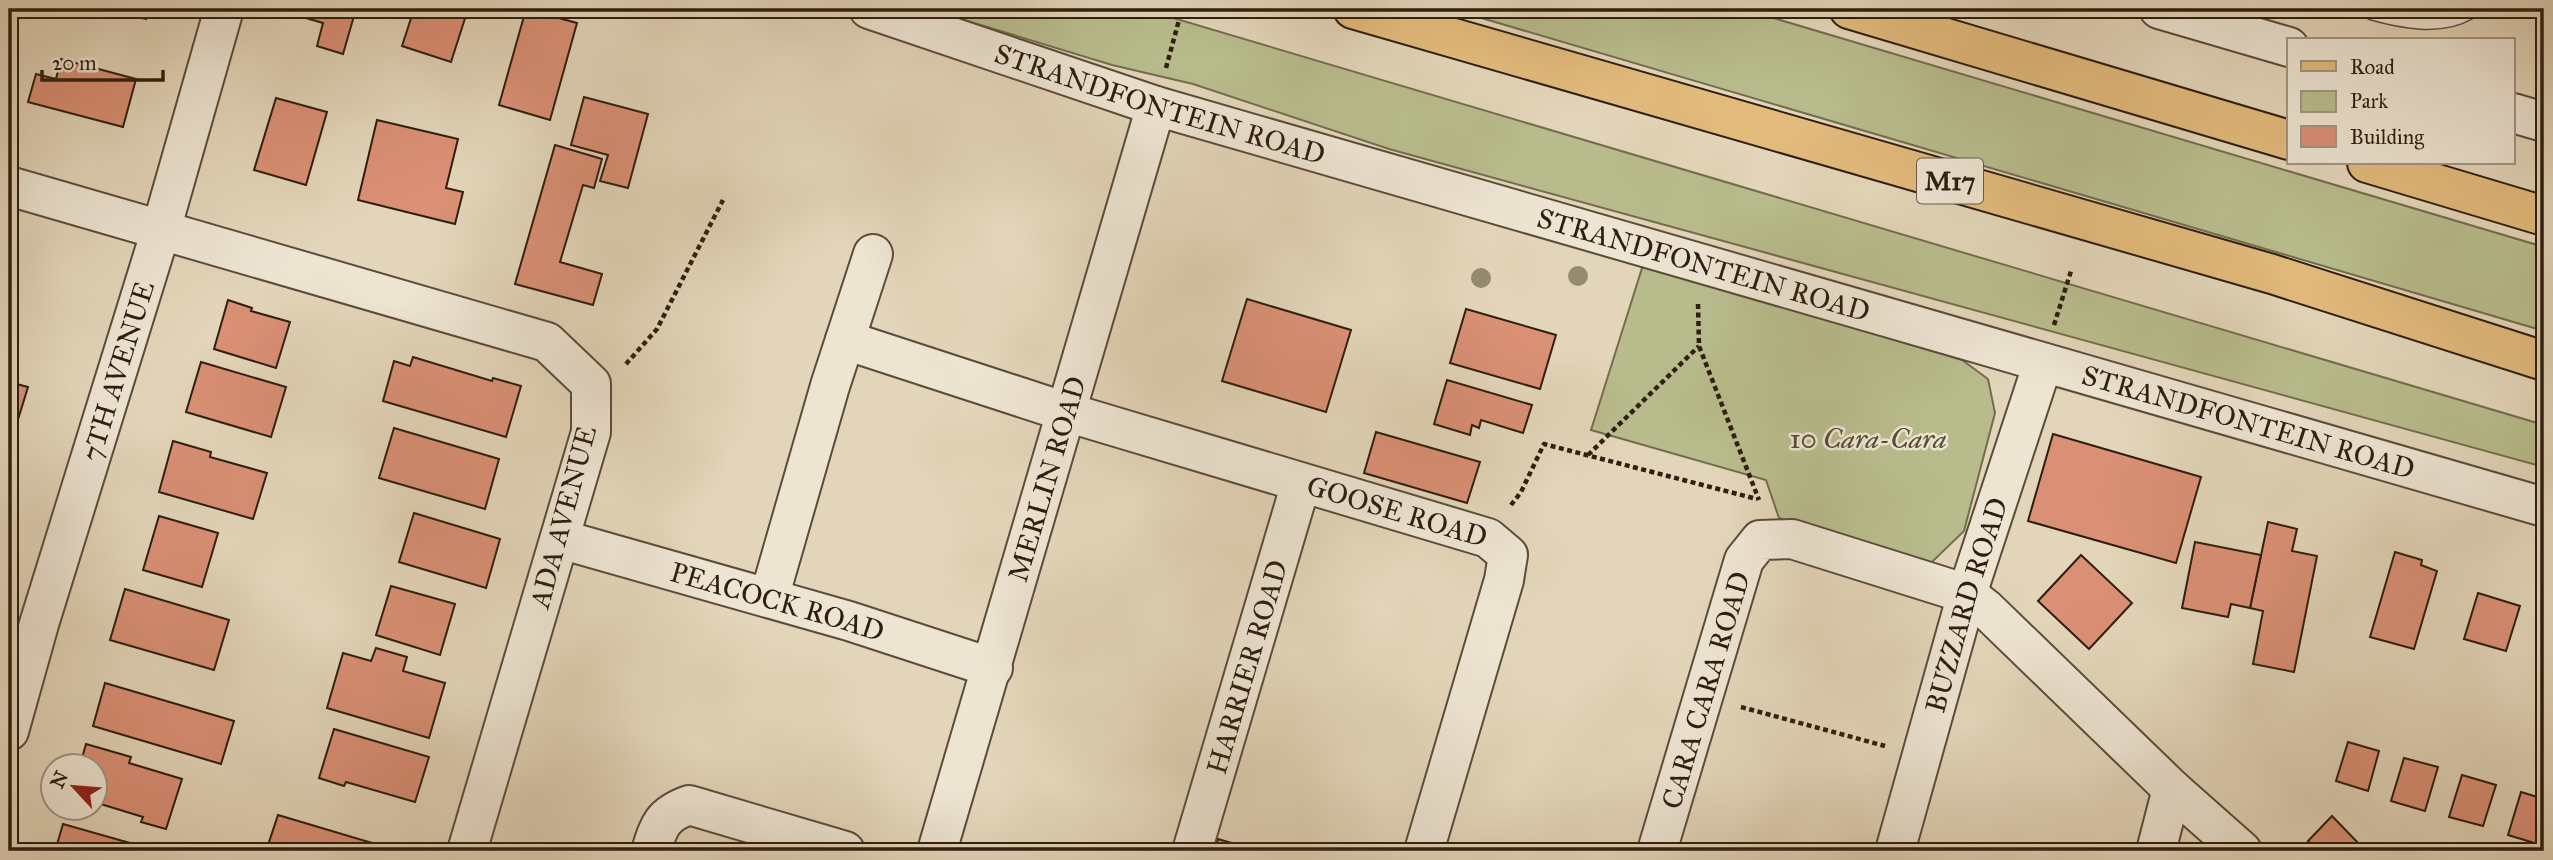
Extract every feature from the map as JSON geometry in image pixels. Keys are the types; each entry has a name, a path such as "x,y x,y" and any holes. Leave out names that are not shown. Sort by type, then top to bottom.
{"main road":[{"name":"M17","path":"1353,9 2272,274 2544,361"},
{"path":"1849,9 2287,138"},
{"path":"2370,164 2544,215"}],"street":[{"name":"7TH AVENUE","path":"9,731 225,9"},
{"name":"STRANDFONTEIN ROAD","path":"869,9 1156,106 2544,507"},
{"path":"2159,9 2206,16 2287,46"},
{"name":"MERLIN ROAD","path":"937,851 993,668 1156,106"},
{"path":"2514,113 2544,122"},
{"path":"9,186 547,342 591,384"},
{"path":"769,598 873,254"},
{"name":"GOOSE ROAD","path":"845,341 1066,412 1488,538 1508,555 1504,580 1424,851"},
{"name":"BUZZARD ROAD","path":"1895,851 1967,594 2043,363"},
{"name":"ADA AVENUE","path":"467,851 591,432 591,384"},
{"name":"HARRIER ROAD","path":"1192,851 1301,483"},
{"name":"PEACOCK ROAD","path":"560,539 849,621 993,668"},
{"name":"CARA CARA ROAD","path":"1657,851 1744,560 1760,540 1792,539 1967,594"},
{"path":"1967,594 1986,609 2172,789 2242,851"},
{"path":"2156,851 2172,789"},
{"path":"651,851 658,828 670,812 688,805 845,851"}],"lane":[{"path":"2373,9 2414,18 2440,17 2467,9"}],"path":[{"path":"1156,106 1182,9"},
{"path":"591,384 626,364 657,328 723,200"},
{"path":"1707,264 1697,310 1699,346 1759,500 1760,540"},
{"path":"2043,363 2071,271"},
{"path":"1587,456 1699,346"},
{"path":"1488,538 1521,492 1544,444 1759,500"},
{"path":"1702,697 1923,756"}],"green space":[{"path":"928,9 1143,9 2544,425 2544,467 1389,149 1193,84 1112,65"},
{"path":"1451,9 1743,9 2544,247 2544,331"},
{"name":"10 Cara-Cara","path":"1643,265 1962,360 1988,379 1995,413 1964,531 1931,563 1779,518 1766,480 1591,430"}],"building":[{"path":"106,9 149,9 146,19"},
{"path":"301,9 356,9 343,54 317,46 323,23 299,16"},
{"path":"414,9 468,9 451,62 402,46"},
{"path":"526,9 577,23 550,120 499,105"},
{"path":"61,59 136,79 123,127 28,102 36,74 56,79"},
{"path":"584,97 648,114 628,188 600,181 608,155 571,145"},
{"path":"276,98 327,112 306,185 254,170"},
{"path":"377,120 458,139 446,188 463,192 455,224 358,200"},
{"path":"555,145 602,159 594,188 583,185 560,262 602,274 593,305 515,284"},
{"path":"1247,299 1351,330 1326,412 1222,381"},
{"path":"228,300 252,308 251,311 290,322 276,368 214,349"},
{"path":"1466,309 1556,335 1540,389 1450,363"},
{"path":"413,357 492,381 493,378 521,386 506,437 383,401 394,361 410,366"},
{"path":"201,362 286,387 271,437 186,412"},
{"path":"1447,380 1532,405 1523,433 1481,420 1479,428 1472,425 1470,435 1434,424"},
{"path":"9,382 28,387 12,439 9,438"},
{"path":"394,428 499,459 485,509 379,478"},
{"path":"1376,432 1480,462 1467,503 1364,473"},
{"path":"2053,434 2201,477 2176,563 2028,521"},
{"path":"173,441 211,452 210,457 267,473 253,519 159,492"},
{"path":"414,513 500,539 486,588 399,562"},
{"path":"159,516 218,533 202,587 143,570"},
{"path":"2268,522 2297,529 2292,551 2317,556 2294,672 2253,664 2263,611 2250,608"},
{"path":"2195,542 2261,555 2250,608 2231,604 2228,617 2182,608"},
{"path":"2395,552 2422,560 2421,565 2437,571 2414,649 2370,637"},
{"path":"2081,555 2132,603 2089,649 2038,601"},
{"path":"391,586 455,604 440,655 376,635"},
{"path":"125,589 229,620 214,670 110,640"},
{"path":"2478,593 2520,606 2506,651 2464,639"},
{"path":"376,648 407,657 403,671 445,683 429,738 327,708 343,653 371,661"},
{"path":"105,683 234,721 221,764 93,726"},
{"path":"334,729 429,757 415,802 346,782 344,786 319,778"},
{"path":"2348,742 2379,751 2368,791 2336,781"},
{"path":"86,744 131,757 129,763 182,779 166,829 141,822 143,817 108,806 108,752 84,752"},
{"path":"2404,758 2438,767 2425,811 2391,801"},
{"path":"2462,775 2496,785 2483,826 2449,817"},
{"path":"2521,792 2544,799 2544,832 2541,845 2508,835"},
{"path":"278,815 399,851 266,851"},
{"path":"2332,816 2363,848 2360,851 2318,851 2308,841"},
{"path":"63,824 144,847 143,851 55,851"},
{"path":"1218,839 1259,851 1214,851"}]}
